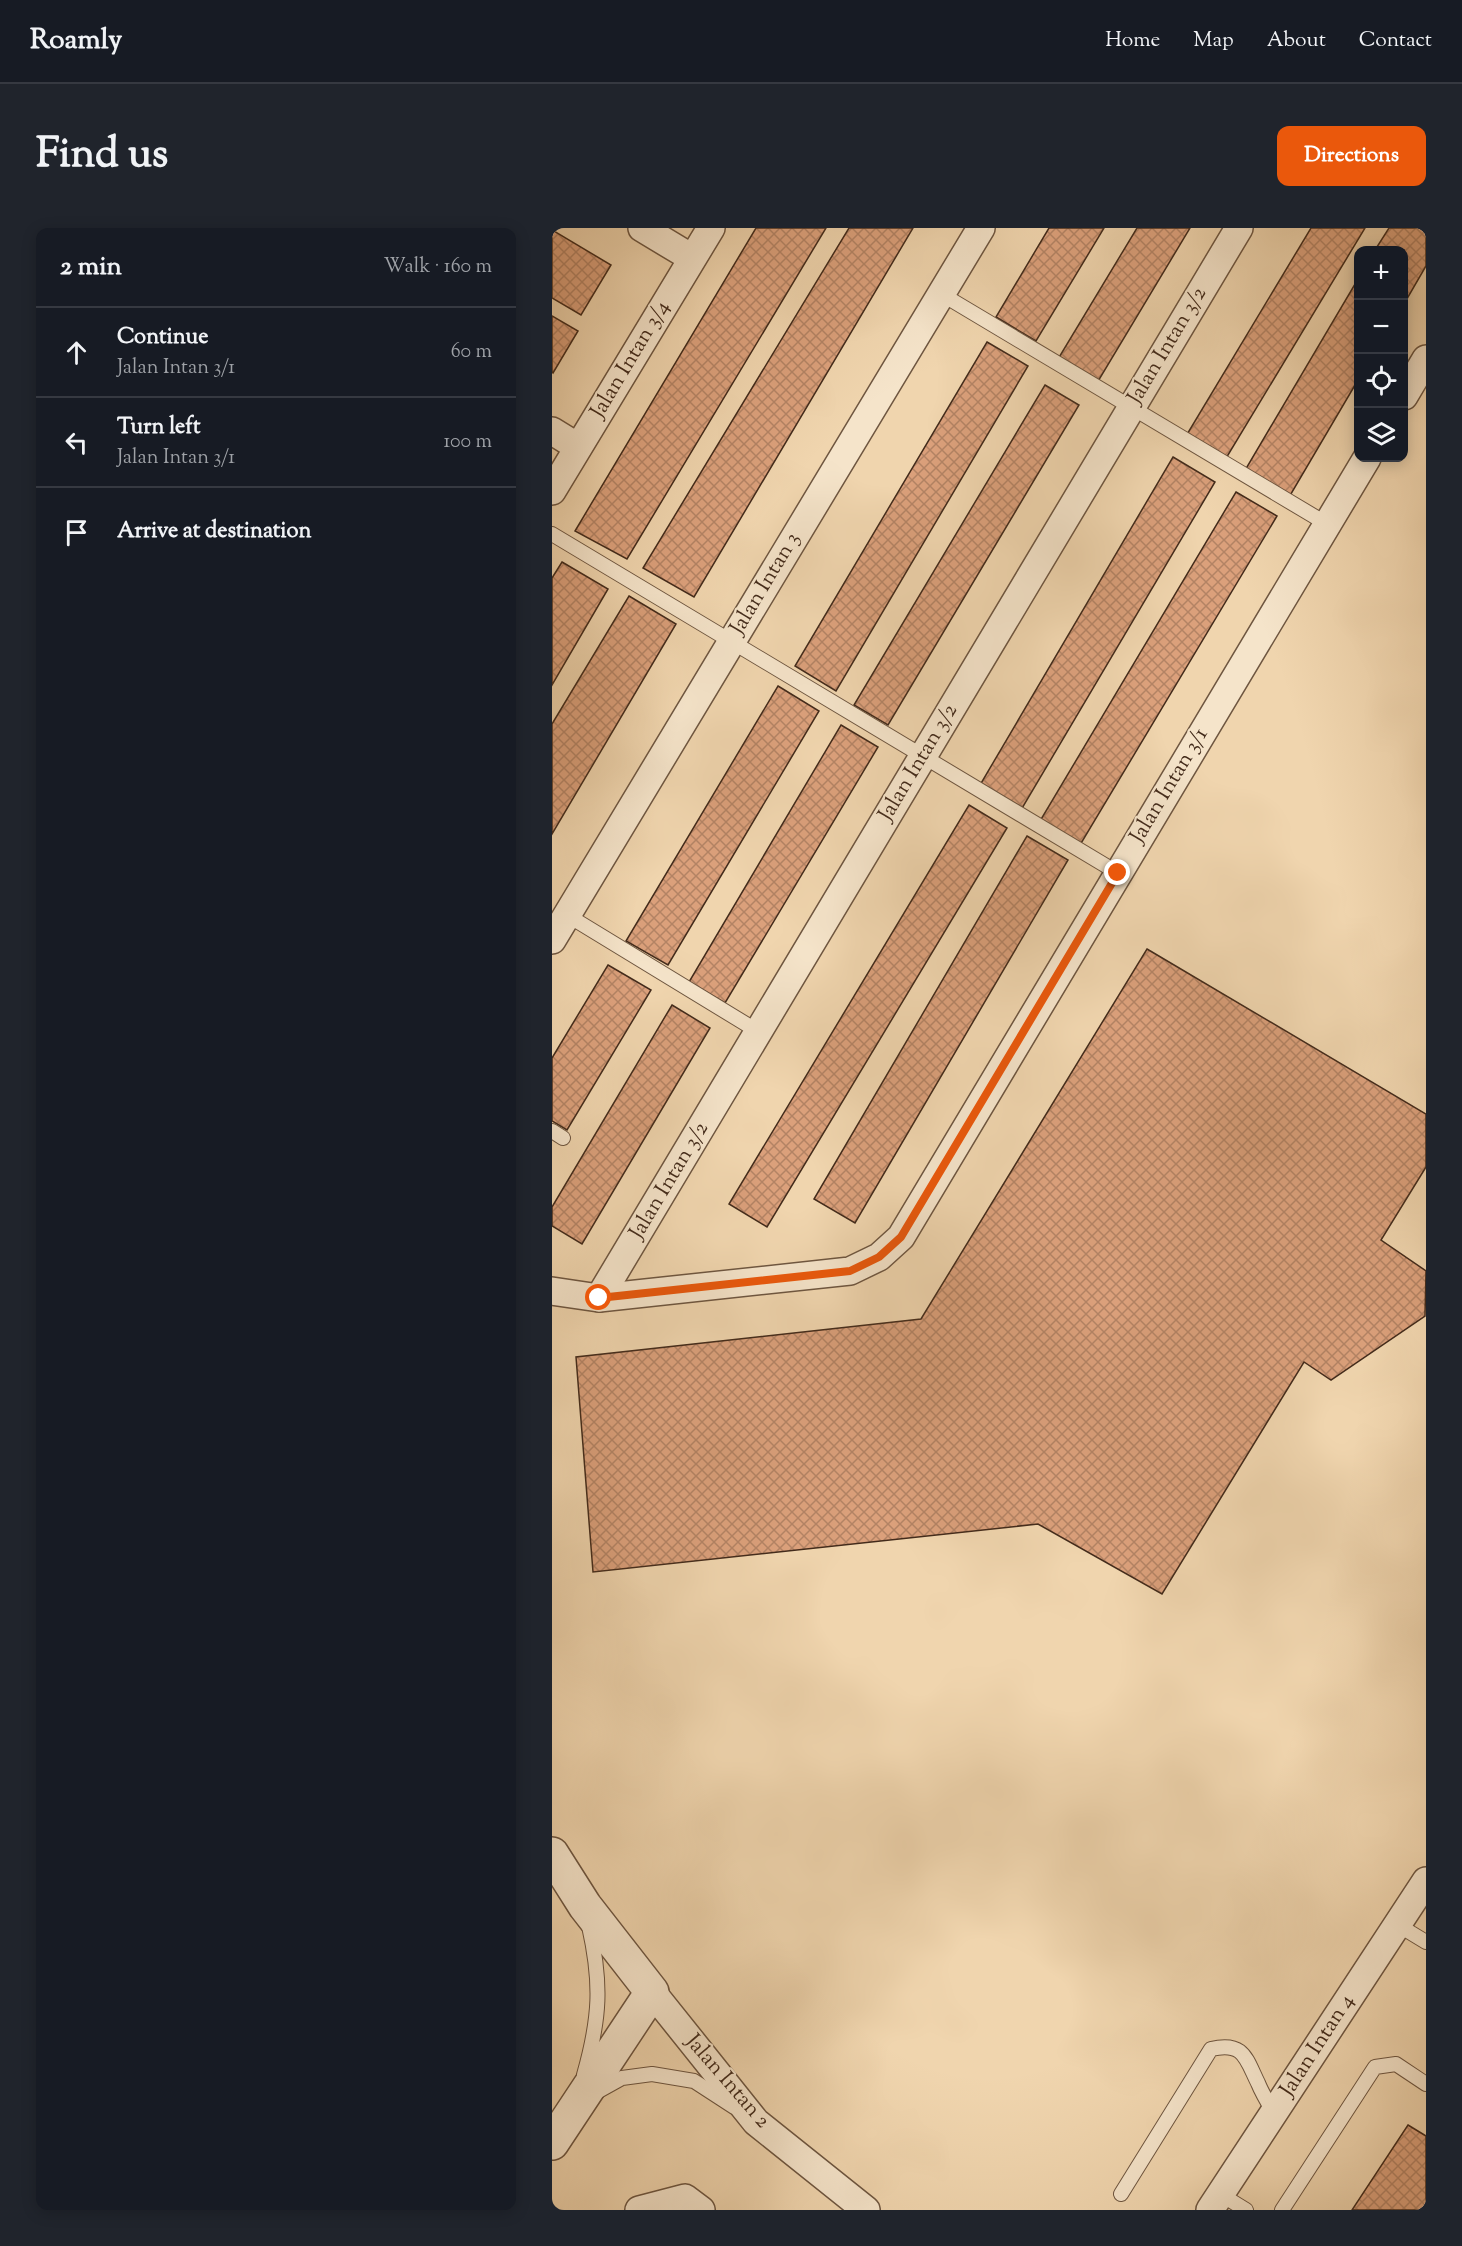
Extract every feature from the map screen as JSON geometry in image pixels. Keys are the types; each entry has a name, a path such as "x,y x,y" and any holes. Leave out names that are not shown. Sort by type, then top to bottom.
{"street":[{"path":"642,228 692,258"},
{"name":"Jalan Intan 3/4","path":"552,491 711,228"},
{"name":"Jalan Intan 3","path":"552,940 943,295 981,228"},
{"name":"Jalan Intan 3/2","path":"599,1298 1239,228"},
{"path":"1408,389 1426,359"},
{"path":"552,431 578,447"},
{"name":"Jalan Intan 3/1","path":"552,1291 599,1298 850,1271 879,1257 901,1237 1365,462"},
{"name":"Jalan Intan 2","path":"552,1854 585,1906 756,2122 866,2210"},
{"name":"Jalan Intan 4","path":"1215,2202 1426,1881"},
{"path":"552,2143 576,2103 652,1992"},
{"path":"639,2210 685,2198 700,2210"}],"lane":[{"path":"943,295 1327,524"},
{"path":"552,534 1118,873"},
{"path":"567,915 759,1032"},
{"path":"576,2103 599,2007 599,1977 585,1906"},
{"path":"1398,1925 1426,1941"},
{"path":"1121,2194 1211,2049 1225,2046 1241,2051 1274,2113"},
{"path":"1282,2210 1375,2067 1396,2064 1426,2084"},
{"path":"576,2103 622,2078 652,2073 694,2081 756,2122"},
{"path":"1215,2202 1246,2210"}],"building":[{"path":"756,228 826,228 627,559 575,531"},
{"path":"849,228 913,228 694,597 643,568"},
{"path":"1049,228 1104,228 1036,341 996,317"},
{"path":"1137,228 1190,228 1097,383 1058,359"},
{"path":"1311,228 1365,228 1225,460 1186,436"},
{"path":"1389,228 1426,228 1426,266 1408,297 1408,246 1378,246"},
{"path":"552,230 611,265 581,315 552,298"},
{"path":"1354,286 1354,387 1288,499 1244,472"},
{"path":"552,316 578,331 553,373 552,372"},
{"path":"987,342 1028,366 836,691 795,666"},
{"path":"1045,385 1079,405 888,725 854,705"},
{"path":"1173,457 1215,482 1021,810 980,785"},
{"path":"1236,492 1277,516 1080,845 1040,821"},
{"path":"562,562 608,589 552,685 552,578"},
{"path":"629,596 676,624 552,834 552,724"},
{"path":"778,686 819,711 668,965 626,941"},
{"path":"841,725 878,747 725,1003 689,982"},
{"path":"969,805 1007,828 767,1227 729,1204"},
{"path":"1027,836 1068,860 855,1223 814,1199"},
{"path":"1147,949 1426,1114 1426,1167 1381,1240 1426,1271 1425,1316 1331,1380 1304,1362 1162,1594 1038,1524 593,1572 576,1357 921,1319"},
{"path":"608,965 651,990 567,1130 552,1121 552,1058"},
{"path":"672,1005 710,1028 582,1244 552,1226 552,1207"},
{"path":"1408,2125 1426,2136 1426,2210 1352,2210"}],"route":[{"path":"599,1298 850,1271 879,1257 901,1237 1118,873"}]}
